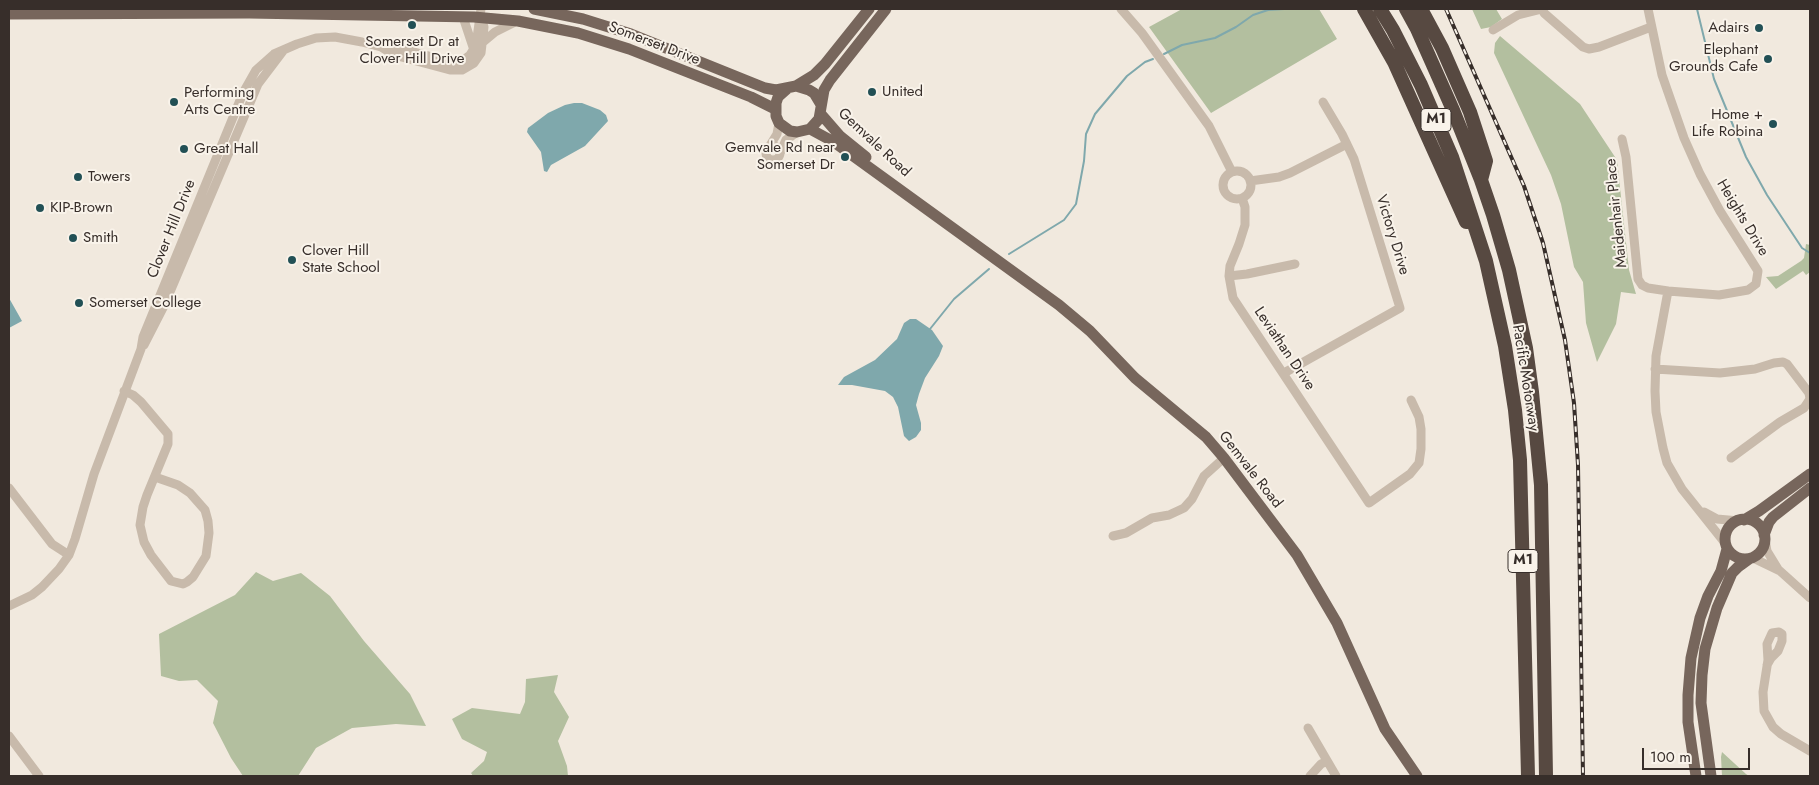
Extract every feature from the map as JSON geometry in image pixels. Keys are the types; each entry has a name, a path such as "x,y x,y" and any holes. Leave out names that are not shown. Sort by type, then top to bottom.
{"highway":[{"path":"1364,9 1394,62 1465,221 1479,236"},
{"name":"Pacific Motorway","path":"1380,9 1421,85 1452,157 1479,236 1505,346 1515,410 1520,460 1528,776"},
{"name":"Pacific Motorway","path":"1406,9 1417,29 1453,110 1481,180 1513,287 1526,348 1535,416 1541,485 1546,776"},
{"path":"1421,9 1442,48 1470,112 1486,161 1481,180"}],"main road":[{"name":"Somerset Drive","path":"534,9 607,26 663,46 765,88 809,90 814,93 820,108"},
{"path":"869,9 814,75 778,97 775,109 779,122 784,128 797,132 810,129 818,119 824,90 830,80 886,9"},
{"name":"Somerset Drive","path":"9,14 249,13 463,17 481,13 578,33 612,43 742,94 775,109"},
{"name":"Gemvale Road","path":"820,108 840,136 908,195"},
{"name":"Gemvale Road","path":"810,129 834,142 1079,320 1135,378 1206,438 1224,458 1303,564 1337,623 1385,729 1416,776"},
{"path":"1696,776 1688,722 1691,658 1700,618 1708,596 1721,571 1726,546 1725,536 1728,529 1760,511 1810,474"},
{"path":"1711,776 1701,703 1702,675 1705,649 1717,608 1733,572 1759,554 1763,548 1769,522 1810,488"},
{"path":"1741,520 1757,524 1765,538"},
{"path":"1726,546 1741,558 1751,558"}],"street":[{"path":"1121,9 1142,33 1209,126 1232,172"},
{"path":"1494,30 1518,15 1542,9 1544,13 1589,49 1651,27"},
{"name":"Heights Drive","path":"1648,9 1662,75 1684,138 1700,174 1720,210 1758,271 1756,284 1748,290 1719,295 1668,291"},
{"path":"474,50 481,13"},
{"name":"Clover Hill Drive","path":"381,47 394,55 455,71 466,68 474,63 482,53 484,27 481,13"},
{"path":"463,17 474,50"},
{"path":"483,42 495,32 518,21"},
{"name":"Clover Hill Drive","path":"9,606 32,595 42,587 60,569 69,555 76,539 94,474 141,350 143,337 243,93 256,70 274,54 316,38 353,39 381,47 396,48 454,62 462,60 474,50"},
{"path":"1250,181 1279,177 1290,173 1347,144 1323,102"},
{"path":"779,122 777,134 766,151 766,155 774,164 786,140 797,132"},
{"name":"Maidenhair Place","path":"1622,139 1626,157 1638,279 1642,285 1648,288 1668,291"},
{"name":"Victory Drive","path":"1284,373 1400,308 1354,159 1347,144"},
{"path":"769,147 776,147 780,152"},
{"path":"1232,172 1243,173 1250,181 1249,192 1242,198 1233,198 1225,192 1224,181 1228,174 1232,172"},
{"name":"Leviathan Drive","path":"1242,198 1245,207 1245,225 1230,266 1229,276 1233,298 1369,503 1410,474 1419,463 1421,430 1419,417 1411,400"},
{"path":"1229,276 1295,264"},
{"path":"1668,291 1655,368 1656,412 1662,448 1673,475 1695,507 1726,546"},
{"path":"1655,368 1720,373 1755,369 1774,363 1783,362 1788,364 1802,381 1809,393 1810,399 1804,408 1780,422 1732,458"},
{"path":"124,392 142,402 168,434 168,444 155,477 142,513 140,525 142,537 151,555 171,580 183,584 193,577 206,556 209,533 208,521 205,510 190,493 178,485 155,477"},
{"path":"1113,536 1126,533 1152,518 1169,515 1184,508 1192,499 1204,476 1224,458"},
{"path":"9,488 52,544 69,555"},
{"path":"1695,507 1717,519 1741,520"},
{"path":"1765,538 1766,551 1780,571 1810,598"},
{"path":"1751,558 1780,571"},
{"path":"1767,666 1763,702 1764,711 1768,719 1781,734 1810,751"},
{"path":"1308,728 1336,776"},
{"path":"9,736 39,776"},
{"path":"1310,776 1327,760"}],"green space":[{"path":"1182,9 1319,9 1337,39 1211,113 1149,27"},
{"path":"1472,9 1496,9 1502,19 1491,27 1481,29"},
{"path":"1500,36 1580,104 1617,160 1629,270 1636,294 1621,292 1616,324 1597,362 1586,323 1583,282 1574,267 1561,204 1551,175 1494,53 1495,43"},
{"path":"1806,244 1810,245 1810,272 1806,275 1803,271 1776,289 1766,277 1778,276 1801,261 1804,258"},
{"path":"256,572 273,581 301,573 330,596 364,641 410,694 426,726 396,724 352,728 316,748 298,776 243,776 231,758 213,723 218,701 197,680 179,681 161,676 159,634 235,595"},
{"path":"558,675 554,692 569,717 558,741 567,766 568,776 473,776 471,773 484,761 487,752 462,739 452,719 472,708 520,714 525,702 526,679"},
{"path":"1722,752 1746,774 1749,776 1722,776"}],"water":[{"path":"574,103 582,103 600,110 606,115 608,121 585,146 551,165 547,172 544,171 541,152 527,132 528,128 548,113"},
{"path":"9,298 22,321 9,328"},
{"path":"910,319 916,319 932,330 943,346 925,378 916,405 921,430 916,437 909,441 904,436 898,407 893,397 885,391 852,385 838,385 844,377 875,360 897,339 904,323"}],"waterway":[{"path":"1164,54 1182,45 1215,38 1253,15 1268,10 1284,9"},
{"path":"1697,9 1714,79 1746,157 1767,195 1802,248 1810,253"},
{"path":"1009,254 1064,220 1076,204 1084,161 1086,134 1095,114 1127,76 1145,62 1153,59"},
{"path":"930,329 954,299 989,269"}],"railway":[{"path":"1446,9 1524,186 1543,243 1565,340 1574,403 1578,465 1583,776"}],"place":[{"name":"Somerset Dr at Clover Hill Drive","path":"412,25"},
{"name":"Adairs","path":"1759,28"},
{"name":"Elephant Grounds Cafe","path":"1768,59"},
{"name":"United","path":"872,92"},
{"name":"Performing Arts Centre","path":"174,102"},
{"name":"Home + Life Robina","path":"1773,124"},
{"name":"Great Hall","path":"184,149"},
{"name":"Gemvale Rd near Somerset Dr","path":"845,157"},
{"name":"Towers","path":"78,177"},
{"name":"KIP-Brown","path":"40,208"},
{"name":"Smith","path":"73,238"},
{"name":"Clover Hill State School","path":"292,260"},
{"name":"Somerset College","path":"79,303"}]}
